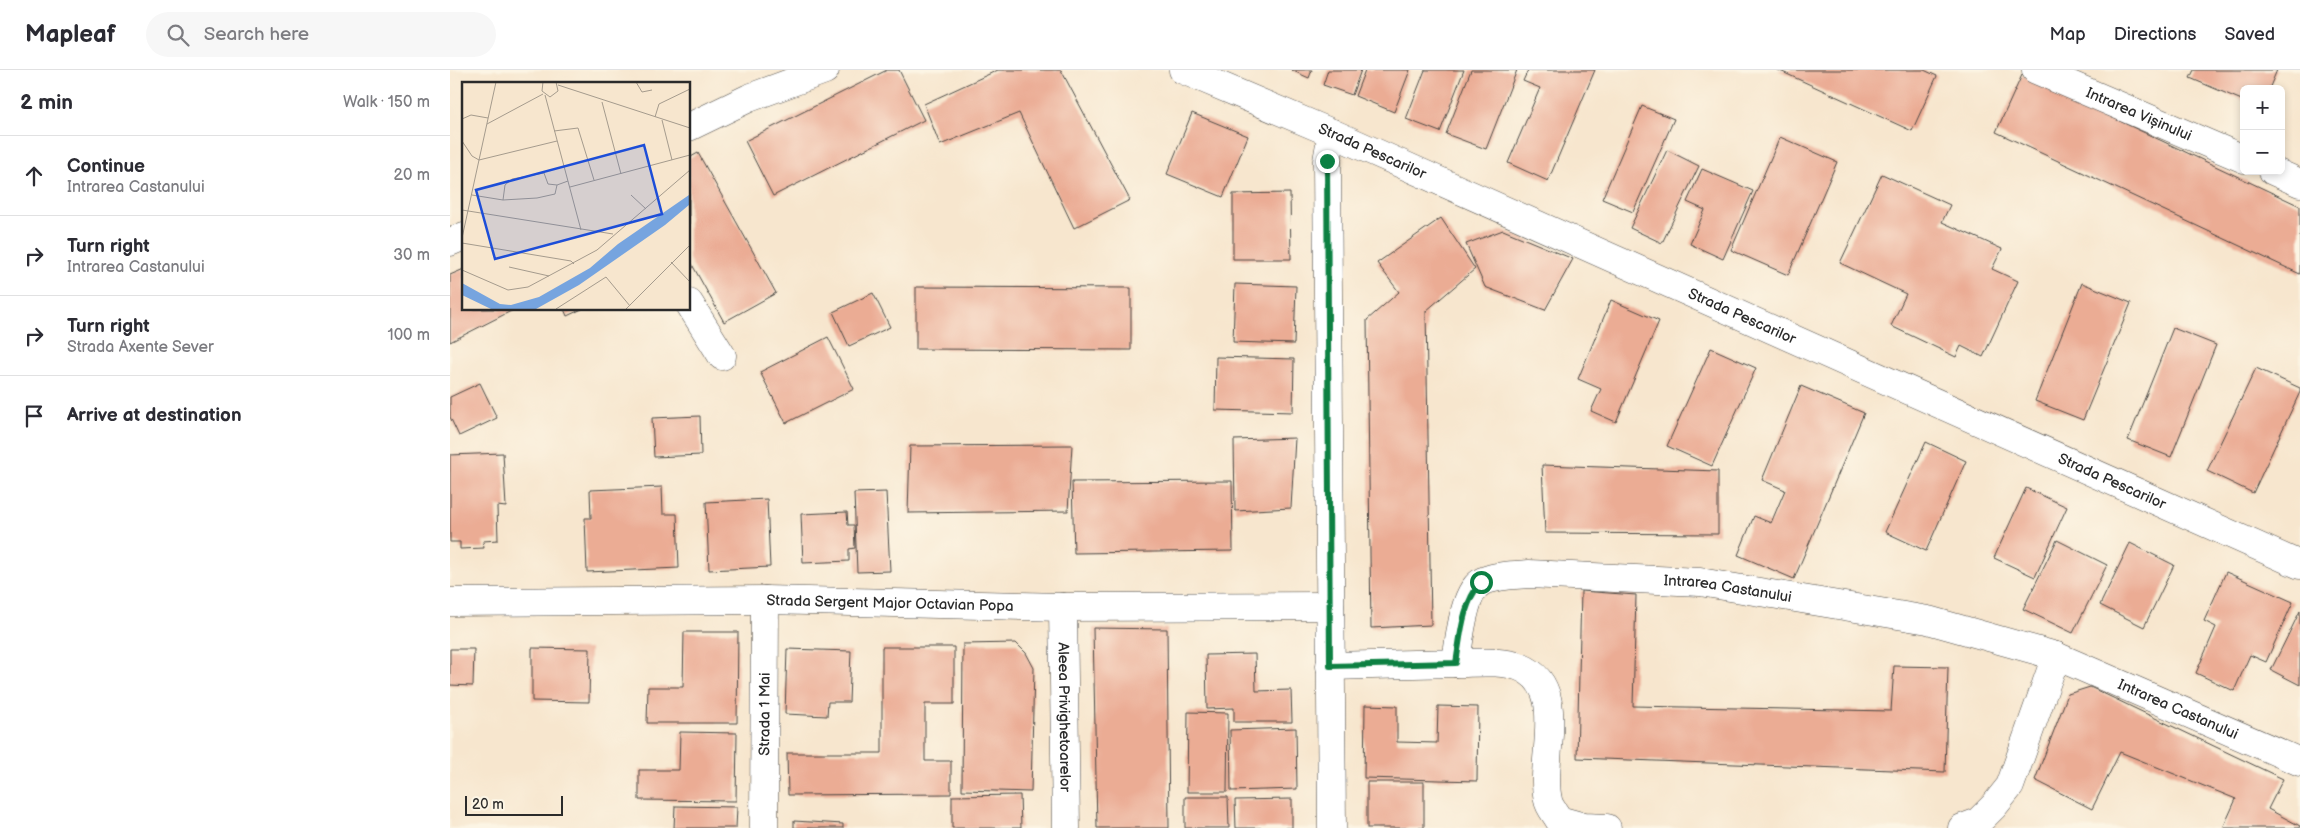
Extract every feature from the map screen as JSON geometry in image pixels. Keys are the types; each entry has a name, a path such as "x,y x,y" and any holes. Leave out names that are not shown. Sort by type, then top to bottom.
{"street":[{"path":"690,127 749,98 825,70"},
{"name":"Strada Pescarilor","path":"1183,70 1332,134 2300,565"},
{"name":"Intrarea Vișinului","path":"2036,70 2240,157"},
{"path":"1332,134 1327,161 1332,828"},
{"path":"2282,175 2300,183"},
{"path":"450,242 462,237"},
{"path":"690,305 722,356"},
{"name":"Intrarea Castanului","path":"1456,663 1464,614 1472,594 1481,582 1502,576 1529,574 1700,582 1928,620 2056,656 2300,762"},
{"name":"Strada Sergent Major Octavian Popa","path":"450,602 765,600 1063,606 1330,606"},
{"name":"Strada 1 Mai","path":"764,828 765,600"},
{"name":"Aleea Privighetoarelor","path":"1063,606 1066,828"},
{"path":"1962,828 1978,822 2010,786 2056,656"},
{"path":"1330,666 1493,663 1519,667 1532,673 1547,694 1550,722 1545,776 1548,802 1560,820 1584,827 1608,828"}],"building":[{"path":"887,70 899,70 924,120 773,196 745,141"},
{"path":"998,70 1061,70 1130,200 1074,228 1019,113 940,145 924,104"},
{"path":"1291,70 1312,70 1309,78"},
{"path":"1328,70 1361,70 1352,95 1323,85"},
{"path":"1365,70 1410,70 1394,112 1355,96"},
{"path":"1425,70 1464,70 1440,132 1406,119"},
{"path":"1471,70 1517,70 1486,149 1446,134"},
{"path":"1528,70 1595,70 1548,181 1508,163 1540,88 1523,81"},
{"path":"1778,70 1924,70 1937,76 1912,131"},
{"path":"2194,70 2277,70 2271,85 2240,85 2240,99 2190,78"},
{"path":"2022,75 2300,206 2300,274 1996,132"},
{"path":"1642,106 1674,119 1633,212 1602,199"},
{"path":"1192,113 1248,136 1223,197 1167,174"},
{"path":"1780,137 1837,162 1788,275 1731,250"},
{"path":"1667,150 1699,166 1662,243 1630,228"},
{"path":"698,153 776,293 724,322 690,261 690,157"},
{"path":"1702,169 1753,191 1723,259 1690,244 1705,210 1687,202"},
{"path":"1882,174 1950,205 1942,222 2002,249 1992,269 2018,281 1983,357 1961,346 1956,357 1891,326 1906,294 1840,263"},
{"path":"1290,193 1291,259 1233,259 1233,194"},
{"path":"1441,218 1475,269 1426,311 1431,625 1371,628 1367,320 1399,292 1377,263"},
{"path":"1503,230 1573,259 1545,310 1485,287 1466,244"},
{"path":"462,270 462,310 513,310 450,342 450,275"},
{"path":"2082,283 2131,303 2083,420 2035,401"},
{"path":"1235,284 1296,286 1294,344 1233,342"},
{"path":"916,287 1131,288 1131,350 916,349"},
{"path":"873,293 890,327 849,346 833,312"},
{"path":"1611,300 1659,321 1616,422 1591,411 1601,389 1578,379"},
{"path":"564,310 580,310 567,316"},
{"path":"2173,328 2216,345 2171,457 2128,440"},
{"path":"828,337 854,389 786,423 760,372"},
{"path":"1711,348 1756,368 1712,466 1667,446"},
{"path":"1216,357 1294,359 1293,412 1215,410"},
{"path":"2256,368 2300,388 2300,392 2253,493 2207,471"},
{"path":"480,383 497,418 459,436 450,417 450,397"},
{"path":"1801,386 1864,413 1794,579 1738,555 1754,516 1771,523 1785,490 1762,480"},
{"path":"700,416 701,455 654,457 652,418"},
{"path":"1295,438 1291,508 1235,511 1234,440"},
{"path":"1926,442 1966,461 1926,551 1885,532"},
{"path":"1072,445 1068,511 908,513 910,446"},
{"path":"503,453 506,507 497,506 498,540 483,541 484,548 460,549 460,542 450,542 450,455"},
{"path":"1542,465 1718,471 1718,534 1545,533"},
{"path":"1232,481 1233,551 1074,553 1072,482"},
{"path":"662,487 663,514 677,514 679,568 587,572 585,518 591,518 590,490"},
{"path":"2026,488 2067,507 2035,577 1994,558"},
{"path":"886,492 890,571 857,572 854,493"},
{"path":"767,499 770,567 709,570 706,502"},
{"path":"847,512 848,525 854,525 855,548 849,549 849,561 803,563 801,514"},
{"path":"2057,540 2107,565 2073,633 2023,609"},
{"path":"2130,543 2174,565 2144,627 2100,605"},
{"path":"2226,572 2293,602 2266,662 2250,655 2234,691 2196,673 2216,627 2204,621"},
{"path":"1581,591 1636,595 1633,706 1891,711 1894,666 1948,667 1945,772 1577,758"},
{"path":"2300,611 2300,685 2271,670"},
{"path":"1093,628 1167,629 1169,828 1097,828"},
{"path":"684,632 738,632 737,723 647,723 648,687 683,687"},
{"path":"1016,643 1026,653 1034,668 1031,792 962,790 963,644"},
{"path":"882,647 954,647 954,704 925,704 925,761 951,761 951,794 788,795 787,753 882,753"},
{"path":"532,648 590,649 589,702 532,701"},
{"path":"450,649 474,649 473,686 450,685"},
{"path":"787,649 851,651 849,702 828,702 827,716 785,714"},
{"path":"1255,654 1256,691 1291,690 1292,722 1234,722 1234,708 1207,709 1206,655"},
{"path":"2090,687 2283,779 2268,809 2300,826 2299,828 2223,828 2236,799 2120,752 2092,809 2035,780 2068,694"},
{"path":"1365,705 1397,706 1397,742 1437,743 1438,706 1478,707 1477,781 1364,778"},
{"path":"1188,712 1228,713 1227,792 1187,792"},
{"path":"1296,728 1297,789 1231,791 1230,730"},
{"path":"680,732 737,733 736,801 639,800 639,770 679,770"},
{"path":"1367,782 1424,782 1424,828 1367,828"},
{"path":"1020,795 1021,828 952,828 952,796"},
{"path":"1185,797 1228,797 1229,828 1185,828"},
{"path":"1292,799 1292,828 1236,828 1235,800"},
{"path":"675,806 737,807 736,828 674,828"},
{"path":"794,821 843,824 843,828 794,828"}],"route":[{"path":"1327,161 1330,666 1456,663 1464,614 1472,594 1481,582"}]}
